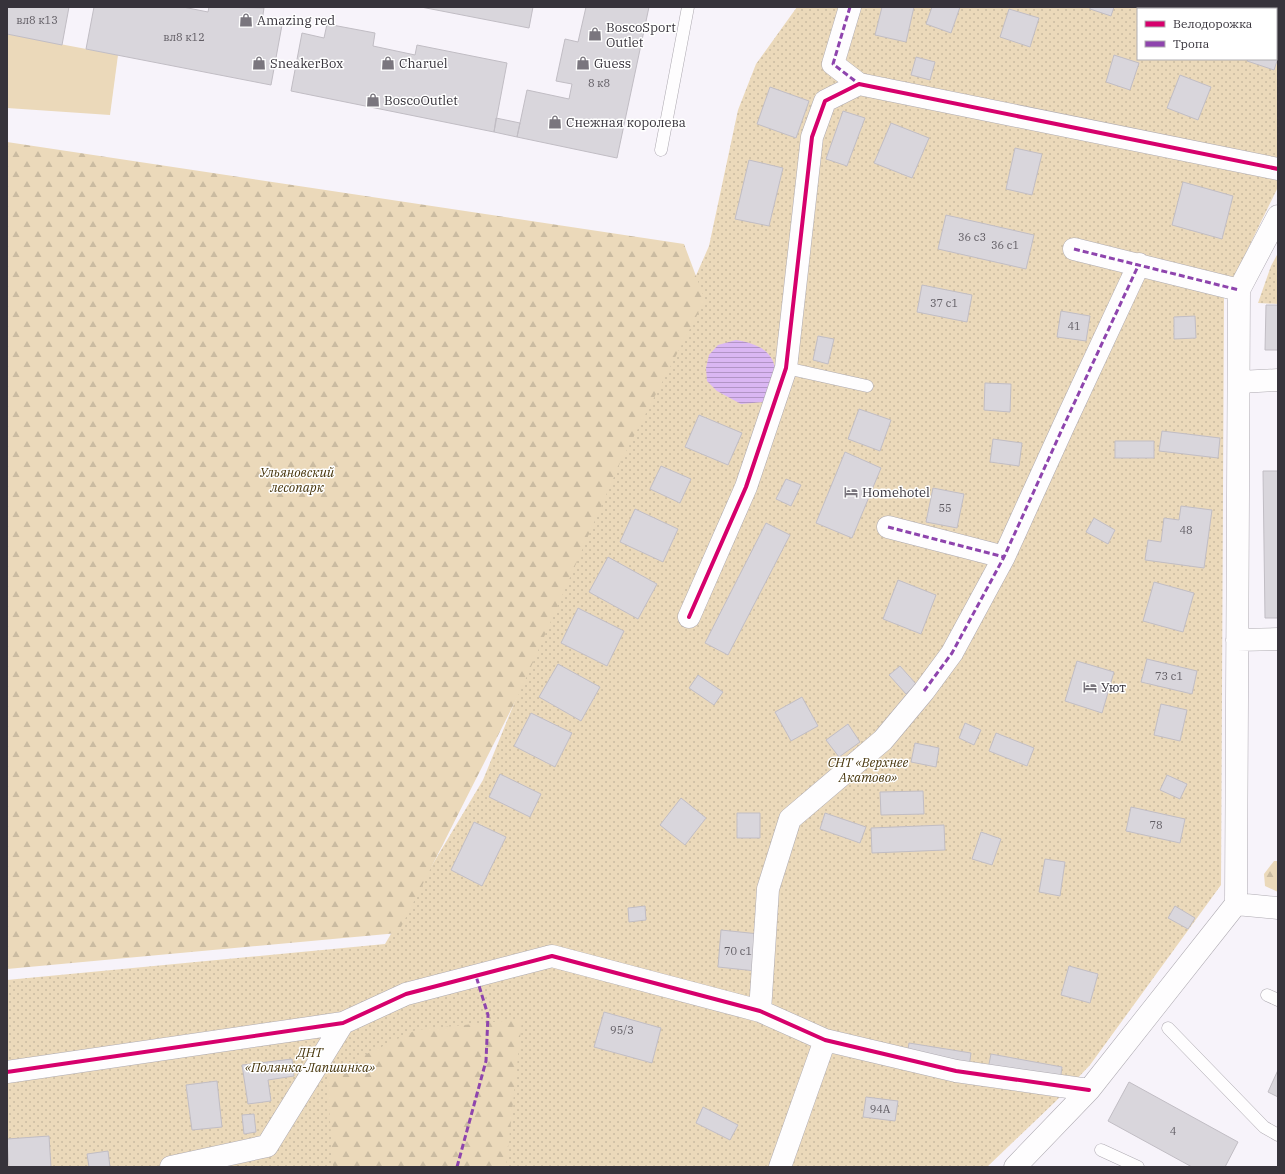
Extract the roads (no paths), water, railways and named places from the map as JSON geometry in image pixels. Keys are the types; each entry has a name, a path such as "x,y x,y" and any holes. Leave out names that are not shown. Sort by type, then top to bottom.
{"street":[{"path":"850,7 833,64 859,84 1278,169"},
{"path":"689,617 746,487 786,368 812,137 825,101 859,84"},
{"path":"1015,1167 1089,1090 1236,904 1239,290 1278,216"},
{"path":"1074,249 1239,290"},
{"path":"760,1011 768,888 790,819 883,740 924,691 952,652 1004,557 1139,264"},
{"path":"1239,382 1278,380"},
{"path":"888,527 1004,557"},
{"path":"1237,640 1278,639"},
{"path":"1236,904 1278,908"},
{"path":"7,1072 344,1023 406,994 552,956 760,1011 825,1040 956,1071 1089,1090"},
{"path":"171,1167 267,1146 344,1023"},
{"path":"780,1167 825,1040"}],"lane":[{"path":"661,150 688,7"},
{"path":"786,368 867,386"},
{"path":"1168,1028 1264,1127 1278,1135"},
{"path":"1101,1150 1138,1167"}],"place":[{"name":"Amazing red","path":"246,20"},
{"name":"BoscoSport Outlet","path":"595,34"},
{"name":"SneakerBox","path":"259,63"},
{"name":"Charuel","path":"388,63"},
{"name":"Guess","path":"583,63"},
{"name":"BoscoOutlet","path":"373,100"},
{"name":"Снежная королева","path":"555,122"},
{"name":"Homehotel","path":"851,492"},
{"name":"Уют","path":"1090,687"}],"park label":[{"name":"Ульяновский лесопарк","path":"297,480"},
{"name":"СНТ «Верхнее Акатово»","path":"868,770"},
{"name":"ДНТ «Полянка-Лапшинка»","path":"310,1060"}]}
